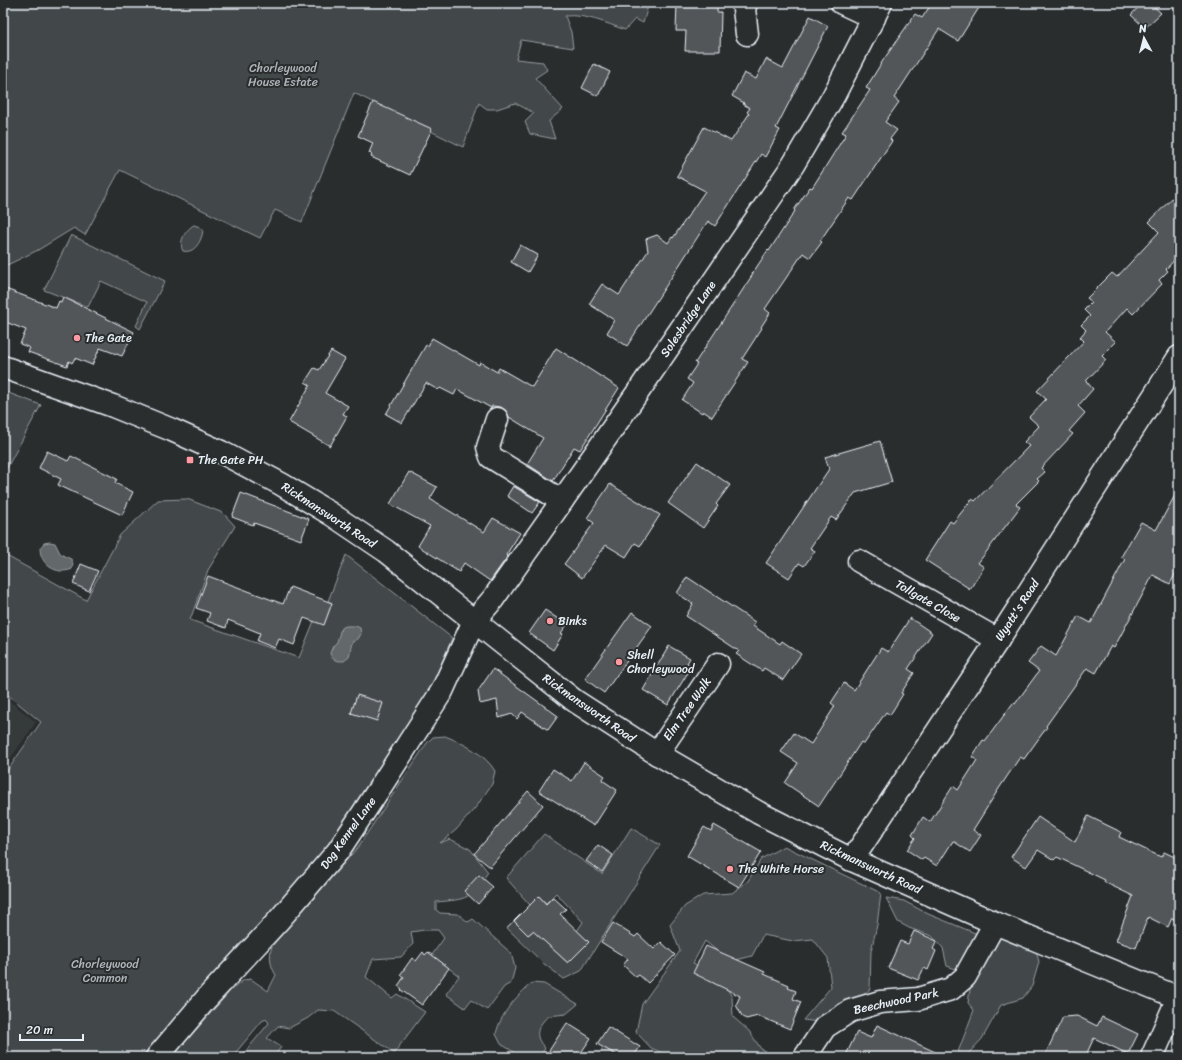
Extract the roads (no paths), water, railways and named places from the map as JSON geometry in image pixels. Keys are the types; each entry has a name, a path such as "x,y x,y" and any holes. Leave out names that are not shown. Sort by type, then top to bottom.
{"street":[{"path":"746,3 744,9 747,34"},
{"path":"842,3 877,11"},
{"name":"Solesbridge Lane","path":"474,621 493,599 562,501 793,165 834,95 877,11"},
{"name":"Wyatt's Road","path":"852,860 1177,366"},
{"name":"Rickmansworth Road","path":"3,367 121,409 221,452 274,480 330,514 386,551 575,701 657,754 759,813 852,860 995,922 1179,998"},
{"path":"497,419 488,447 491,457 562,501"},
{"name":"Tollgate Close","path":"859,561 998,640"},
{"name":"Dog Kennel Lane","path":"157,1057 206,999 278,921 338,851 442,691 474,621"},
{"name":"Elm Tree Walk","path":"657,754 718,664"},
{"name":"Beechwood Park","path":"805,1057 825,1027 850,1011 880,1002 918,999 951,989 965,977 995,922"},
{"path":"1152,1057 1179,998"}],"place":[{"name":"The Gate","path":"77,338"},
{"name":"The Gate PH","path":"190,460"},
{"name":"Binks","path":"550,621"},
{"name":"Shell Chorleywood","path":"619,662"},
{"name":"The White Horse","path":"730,869"}],"park label":[{"name":"Chorleywood House Estate","path":"283,75"},
{"name":"Chorleywood Common","path":"105,971"}]}
